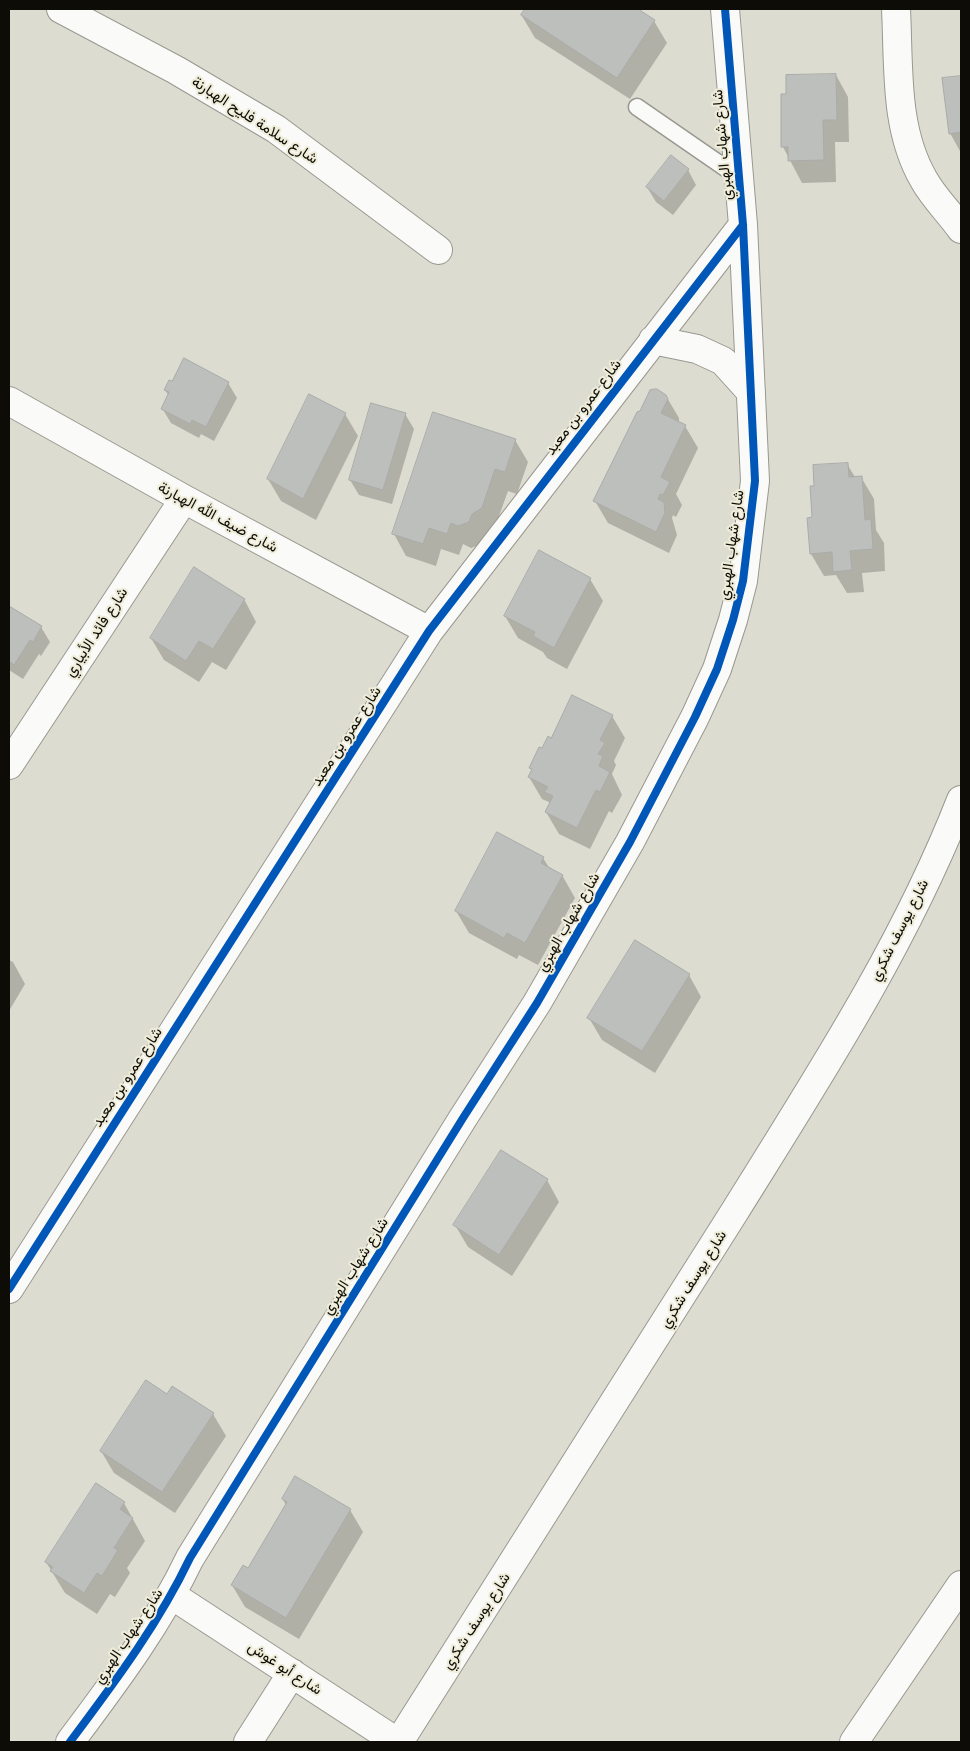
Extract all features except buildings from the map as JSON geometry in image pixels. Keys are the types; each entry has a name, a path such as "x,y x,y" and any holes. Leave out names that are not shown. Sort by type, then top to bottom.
{"street":[{"name":"شارع سلامة فليح الهبارنة","path":"61,9 176,70 276,130 328,166 438,250"},
{"name":"شارع شهاب الهبري","path":"70,1742 145,1640 172,1596 190,1558 458,1126 537,1003 630,842 695,717 717,669 743,581 755,481 743,225 737,176 725,9"},
{"path":"896,9 902,114 907,142 925,181 959,222"},
{"name":"شارع عمرو بن معبد","path":"9,1288 429,631 652,340 743,225"},
{"path":"652,340 697,349 723,361 751,392"},
{"name":"شارع ضيف الله الهبارنة","path":"9,401 184,499 429,631"},
{"name":"شارع فائد الأبياري","path":"9,765 184,499"},
{"name":"شارع يوسف شكري","path":"398,1742 607,1416 808,1093 886,960 961,800"},
{"path":"854,1742 961,1585"},
{"name":"شارع أبو غوش","path":"172,1596 398,1742"},
{"path":"248,1742 292,1673"}],"lane":[{"path":"637,106 737,176"}],"cycle path":[{"path":"70,1742 119,1676 150,1630 190,1558 463,1118 537,1003 630,842 695,717 717,669 743,581 755,481 743,225 725,9"},
{"path":"9,1289 429,631 743,225"}]}
